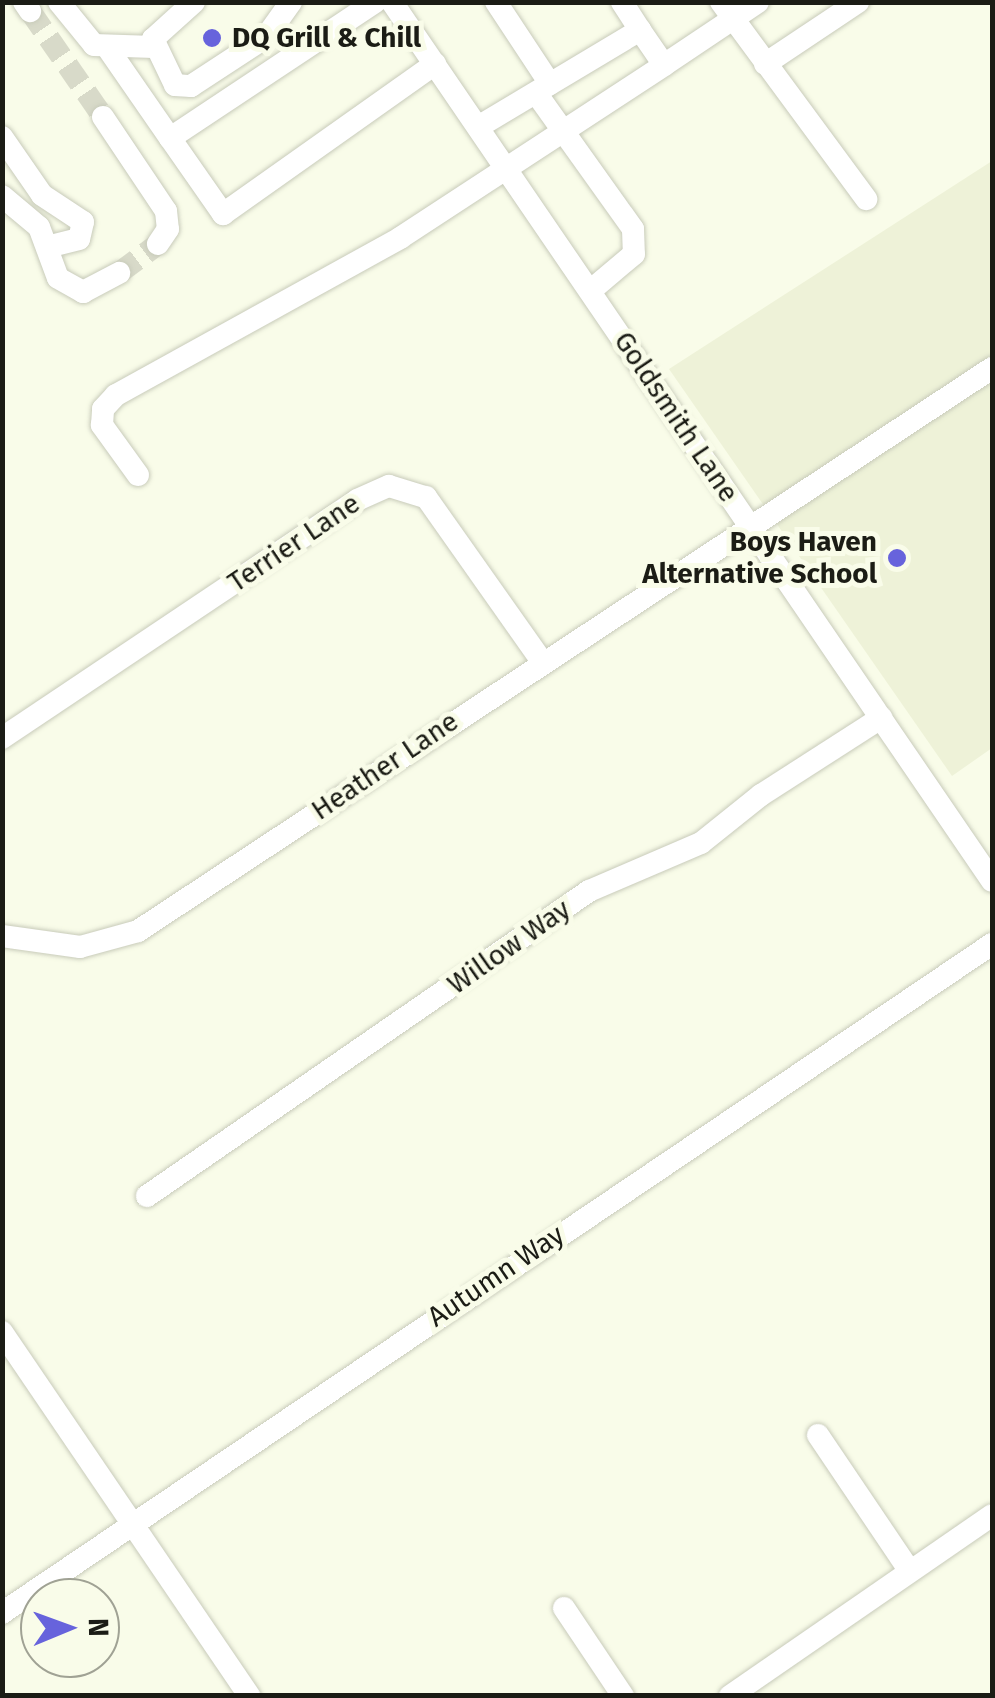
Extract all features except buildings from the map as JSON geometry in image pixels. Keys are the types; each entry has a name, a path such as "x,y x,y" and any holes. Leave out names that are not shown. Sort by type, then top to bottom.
{"street":[{"path":"59,2 84,40 109,50 154,46"},
{"path":"191,86 176,85 154,46 159,28 194,2"},
{"path":"152,112 266,37 291,2"},
{"path":"170,138 375,2"},
{"name":"Goldsmith Lane","path":"392,2 992,881"},
{"path":"496,2 561,130 604,189 636,243 627,262 590,291"},
{"path":"622,2 664,65"},
{"path":"138,475 102,426 103,409 116,395 400,238 664,65 727,11 758,2"},
{"path":"765,64 858,2"},
{"path":"727,11 866,199"},
{"path":"478,127 640,30"},
{"path":"109,50 224,214 435,64"},
{"path":"103,117 166,211 168,229 158,244"},
{"path":"2,137 42,195 83,222 79,239 48,248"},
{"path":"2,196 39,227 58,278 84,292 110,278"},
{"name":"Heather Lane","path":"2,936 80,947 138,931 541,660 992,368"},
{"name":"Terrier Lane","path":"2,738 358,500 389,486 426,497 541,660"},
{"name":"Willow Way","path":"147,1196 589,891 701,843 760,795 881,718"},
{"name":"Autumn Way","path":"2,1613 992,944"},
{"path":"2,1332 248,1696"},
{"path":"818,1434 909,1570"},
{"path":"730,1696 992,1515"},
{"path":"564,1608 623,1696"}],"shaded area":[{"name":"Boys Haven Alternative School","path":"992,161 992,748 952,776 669,369"}],"tunnel":[{"path":"30,11 103,117"},
{"path":"119,273 158,244"}],"place":[{"name":"DQ Grill & Chill","path":"212,38"},
{"name":"Boys Haven Alternative School","path":"897,558"}]}
